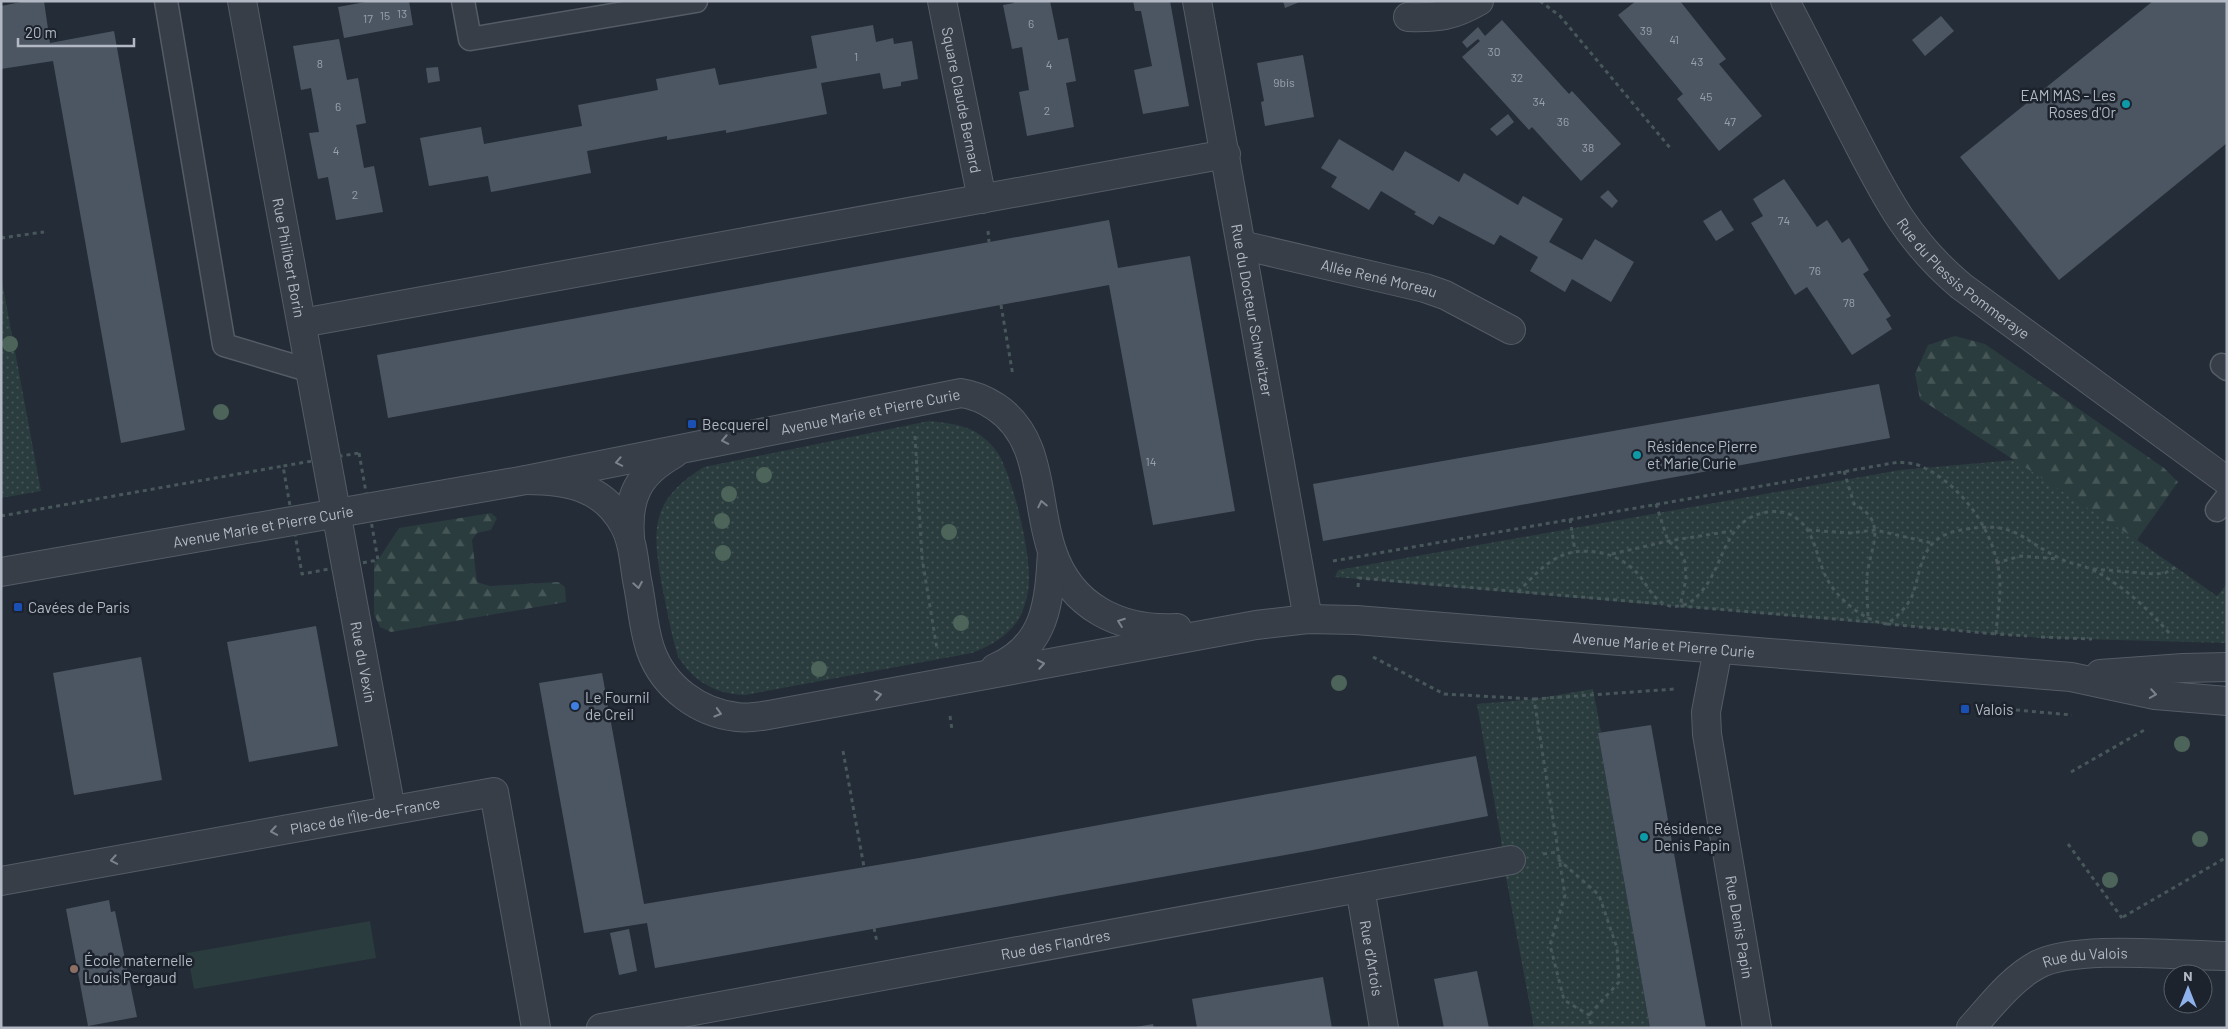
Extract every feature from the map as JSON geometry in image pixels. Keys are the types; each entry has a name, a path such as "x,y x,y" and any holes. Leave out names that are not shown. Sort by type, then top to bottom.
{"street":[{"name":"Rue Philibert Borin","path":"243,1 338,514"},
{"name":"Square Claude Bernard","path":"942,1 982,199"},
{"name":"Rue du Docteur Schweitzer","path":"1197,1 1308,619"},
{"path":"1408,17 1437,18 1450,15 1479,1"},
{"name":"Rue du Plessis Pommeraye","path":"1785,1 1882,190 1907,231 1921,249 1961,286 2227,481"},
{"path":"302,323 1226,154"},
{"name":"Allée René Moreau","path":"1241,246 1425,288 1445,295 1511,330"},
{"name":"Avenue Marie et Pierre Curie","path":"1,572 526,480 961,394 973,395 1001,411 1024,436 1029,450 1052,552 1060,569 1081,597 1111,618 1125,624 1169,628 1256,624 1308,619 1356,620 2071,677 2155,695 2227,701"},
{"path":"630,537 631,501 641,481 656,465 684,449"},
{"name":"Avenue Marie et Pierre Curie","path":"526,480 560,481 593,493 617,514 630,537 650,649 658,667 684,697 701,707 737,717 755,717 1256,624"},
{"name":"Rue du Vexin","path":"338,514 391,810"},
{"name":"Avenue Marie et Pierre Curie","path":"975,676 1000,666 1016,656 1038,632 1044,619 1048,600 1052,552"},
{"name":"Rue Denis Papin","path":"1718,649 1706,712 1707,734 1757,1028"},
{"name":"Avenue Marie et Pierre Curie","path":"2071,677 2168,669 2227,667"},
{"name":"Place de l'Île-de-France","path":"1,881 494,792 536,1028"},
{"name":"Rue des Flandres","path":"601,1028 1511,860"},
{"name":"Rue d'Artois","path":"1360,888 1384,1028"},
{"name":"Rue du Valois","path":"1971,1028 2025,972 2038,964 2057,958 2076,955 2127,954 2227,956"}],"lane":[{"path":"166,1 224,346 311,371"},
{"path":"463,1 470,39 696,1"}],"path":[{"path":"1540,1 1560,16 1671,149"},
{"path":"1,238 44,232"},
{"path":"1000,305 1014,384"},
{"path":"910,403 914,423 922,558 952,730"},
{"path":"1298,568 1899,462 1917,465 1951,487 1971,507 1983,526 1996,563 2000,586 1996,634"},
{"path":"1,516 283,466"},
{"path":"1844,471 1854,504 1862,508 1872,519 1875,530 1875,543 1869,560 1867,577 1868,619"},
{"path":"1656,504 1668,542 1680,550 1686,562 1686,579 1680,606"},
{"path":"1680,606 1692,602 1710,582 1732,531 1750,516 1770,511 1789,514 1805,525 1813,539 1826,578 1840,595 1875,623"},
{"path":"1570,519 1575,551"},
{"path":"1887,624 1898,616 1912,597 1921,564 1932,543 1950,532 1983,526 1998,526 2012,530 2061,559 2090,569 2112,580 2135,598 2174,638"},
{"path":"1808,530 1850,533 1875,530 1932,543"},
{"path":"1518,592 1541,568 1563,554 1584,549 1612,554 1732,531"},
{"path":"1612,554 1637,573 1648,591 1663,604"},
{"path":"1996,563 2021,556 2061,559"},
{"path":"2090,569 2155,574 2165,573 2176,568"},
{"path":"1358,593 1359,578 1996,634 2099,640"},
{"path":"1371,656 1444,694 1534,699 1710,687"},
{"path":"1534,699 1565,895 1550,945 1564,1000 1589,1015"},
{"path":"2071,772 2151,726"},
{"path":"843,751 864,867"},
{"path":"2068,844 2122,918"},
{"path":"2076,955 2122,918 2227,857"},
{"path":"1558,859 1599,895 1617,948 1619,982 1589,1015"},
{"path":"1589,1015 1591,1028"}],"green space":[{"path":"1,276 41,491 1,498"},
{"path":"1955,336 1985,344 2164,468 2178,482 2137,540 1920,399 1915,374 1928,345"},
{"path":"929,421 962,426 980,435 996,450 1007,473 1017,503 1029,568 1024,609 1016,624 992,644 972,653 745,695 715,689 691,673 678,657 662,586 657,548 659,517 664,504 673,492 686,479 704,467"},
{"path":"2015,460 2137,540 2217,596 2227,584 2227,643 2042,638 1335,577 1338,570 1900,470"},
{"path":"491,513 497,518 491,530 477,533 472,540 477,582 490,586 558,582 565,587 566,602 391,632 380,627 374,614 374,561 378,560 399,528"},
{"path":"1593,689 1601,732 1598,733 1650,1028 1534,1028 1503,861 1501,839 1477,704 1534,699"},
{"path":"370,921 376,958 194,989 187,953"}],"building":[{"path":"26,1 44,1 50,43 114,31 185,430 121,443 53,61 1,69 1,6"},
{"path":"371,1 409,1 413,25 344,38 338,7"},
{"path":"1013,1 1050,1 1058,40 1068,38 1076,81 1066,83 1074,127 1027,136 1019,92 1029,90 1022,47 1012,49 1003,5 1014,3"},
{"path":"1133,1 1170,1 1189,106 1143,114 1134,70 1152,66 1141,11 1135,11"},
{"path":"1283,1 1302,1 1285,8"},
{"path":"1636,1 1680,1 1726,59 1719,64 1762,116 1719,151 1677,99 1683,94 1618,15"},
{"name":"EAM MAS - Les Roses d'Or","path":"2153,1 2227,1 2227,143 2059,280 1960,157"},
{"path":"1941,16 1954,31 1925,56 1912,40"},
{"path":"1502,20 1569,94 1572,91 1621,144 1581,181 1532,127 1529,130 1462,57 1480,41 1478,39 1467,48 1462,42 1478,27 1485,36"},
{"path":"873,25 876,42 893,38 894,44 912,41 918,79 901,82 901,86 883,89 880,73 821,83 827,114 726,133 726,130 667,140 667,136 587,151 591,173 491,192 488,176 429,186 420,138 481,127 484,144 582,126 578,105 658,90 656,79 715,68 719,85 817,68 811,36"},
{"path":"339,39 347,80 358,78 366,123 356,125 364,168 374,166 383,212 336,220 328,177 318,179 309,133 319,132 311,88 301,90 293,46"},
{"path":"1303,55 1314,117 1265,126 1261,102 1264,101 1257,63"},
{"path":"438,67 440,81 428,83 426,68"},
{"path":"1508,114 1514,122 1497,136 1490,129"},
{"path":"1339,139 1393,171 1405,151 1459,182 1464,173 1518,205 1523,196 1563,219 1549,242 1582,260 1595,239 1634,262 1611,302 1572,279 1565,292 1530,271 1538,257 1500,235 1494,245 1439,216 1433,225 1414,214 1416,212 1381,191 1369,210 1331,187 1337,177 1321,168"},
{"path":"1784,179 1817,227 1827,220 1842,243 1849,238 1869,270 1863,274 1891,316 1886,319 1892,329 1852,355 1807,287 1795,295 1751,223 1763,216 1753,199"},
{"path":"1608,190 1618,201 1612,208 1600,197"},
{"path":"1721,210 1734,230 1716,241 1703,221"},
{"path":"1109,220 1118,268 1190,256 1235,511 1153,525 1109,285 388,418 377,355"},
{"name":"Résidence Pierre et Marie Curie","path":"1879,384 1890,438 1323,541 1313,484"},
{"path":"316,626 338,746 249,762 227,642"},
{"path":"141,657 162,780 74,795 53,673"},
{"path":"602,673 644,904 919,858 1476,756 1488,816 1313,850 655,968 647,923 584,933 539,683"},
{"name":"Résidence Denis Papin","path":"1651,725 1706,1028 1650,1028 1598,733"},
{"path":"109,900 111,912 115,911 137,1017 88,1026 66,909"},
{"path":"629,929 637,971 619,975 610,933"},
{"path":"1477,971 1489,1028 1444,1028 1434,979"},
{"path":"1323,977 1332,1028 1197,1028 1192,999"},
{"path":"1153,1024 1154,1028 1136,1028 1136,1027"}],"place":[{"name":"EAM MAS - Les Roses d'Or","path":"2126,104"},
{"name":"Becquerel","path":"692,424"},
{"name":"Résidence Pierre et Marie Curie","path":"1637,455"},
{"name":"Cavées de Paris","path":"18,607"},
{"name":"Le Fournil de Creil","path":"575,706"},
{"name":"Valois","path":"1965,709"},
{"name":"Résidence Denis Papin","path":"1644,837"},
{"name":"École maternelle Louis Pergaud","path":"74,969"}]}
